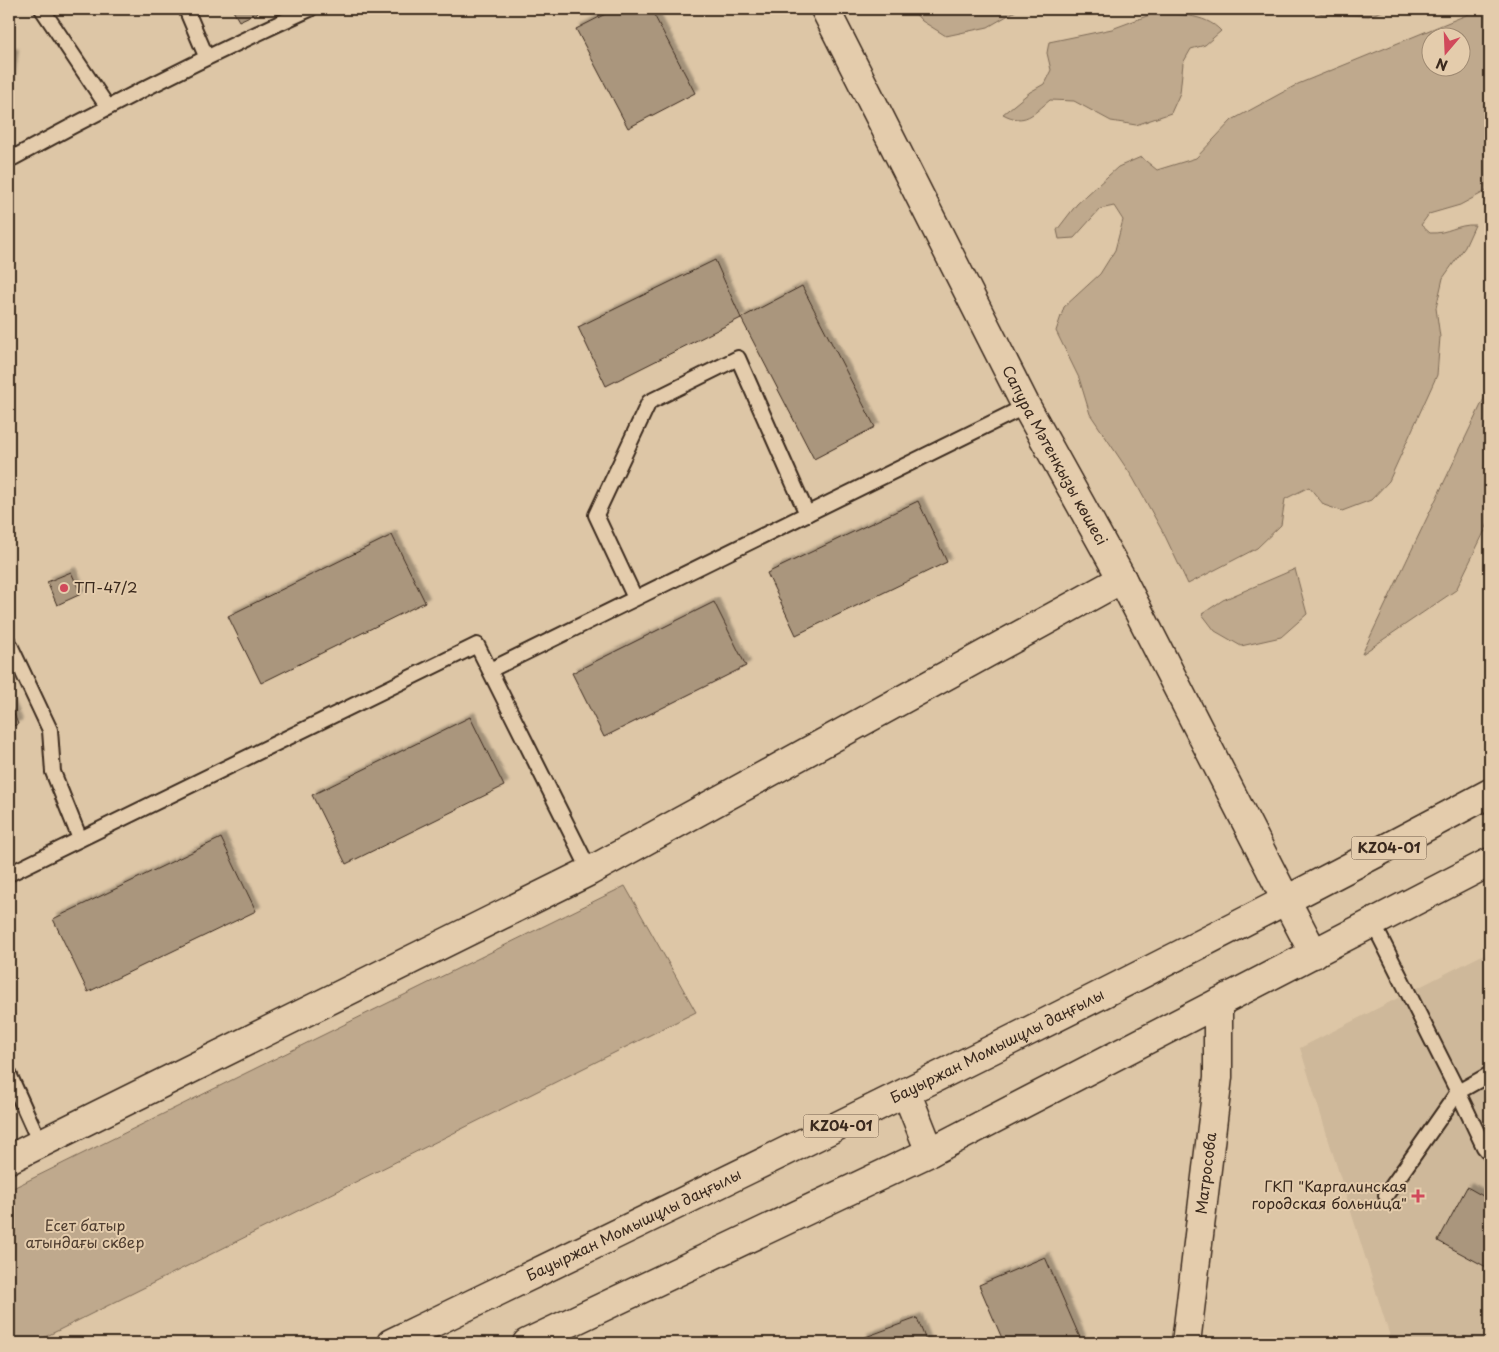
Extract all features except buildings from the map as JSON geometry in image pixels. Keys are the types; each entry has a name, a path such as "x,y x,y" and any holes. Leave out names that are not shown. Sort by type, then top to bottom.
{"street":[{"name":"Сапура Мәтенқызы көшесі","path":"825,9 1026,406 1122,579 1314,954"},
{"path":"9,1159 590,871 1122,579"},
{"name":"Бауыржан Момышұлы даңғылы","path":"391,1343 907,1094 1287,902 1490,793"},
{"path":"527,1343 930,1152 1490,862"},
{"name":"Матросова","path":"1186,1343 1218,1076 1218,1003"},
{"path":"907,1094 930,1152"}],"lane":[{"path":"42,9 107,106"},
{"path":"186,9 206,56"},
{"path":"9,160 107,106 206,56 310,9"},
{"path":"636,598 596,515 649,402 738,358 807,514"},
{"path":"490,670 1026,406"},
{"path":"9,643 50,730 53,772 80,839"},
{"path":"9,874 477,645 590,871"},
{"path":"1373,924 1484,1147 1490,1154"},
{"path":"9,1074 40,1143"},
{"path":"1386,1195 1458,1092 1490,1074"}],"shaded area":[{"name":"ГКП \"Каргалинская городская больница\"","path":"1490,951 1490,1343 1392,1343 1300,1048"}],"green space":[{"path":"911,9 1019,9 988,27 946,36 922,21"},
{"path":"1307,9 1388,9 1369,16 1323,14"},
{"path":"1481,9 1490,9 1490,189 1460,205 1429,214 1421,225 1430,233 1436,233 1475,225 1465,247 1443,278 1436,308 1440,337 1437,375 1389,481 1371,500 1342,511 1324,505 1309,487 1285,499 1281,525 1257,548 1188,584 1165,536 1133,478 1090,414 1079,378 1056,331 1064,307 1100,274 1115,250 1123,220 1114,206 1100,209 1074,238 1059,239 1057,230 1077,204 1118,167 1141,157 1157,170 1196,158 1232,120 1298,84 1422,33 1422,78 1472,78 1472,28 1435,28"},
{"path":"1152,14 1198,18 1207,21 1221,31 1205,45 1191,49 1183,63 1180,93 1171,113 1136,125 1111,121 1074,101 1050,100 1033,114 1023,119 1003,114 1030,92 1044,84 1051,70 1047,53 1049,42 1112,29"},
{"path":"1490,386 1490,520 1456,590 1362,654"},
{"path":"1295,569 1307,614 1281,637 1241,646 1215,631 1202,614 1223,600"},
{"name":"Есет батыр атындағы сквер","path":"625,886 696,1012 33,1343 9,1343 9,1190"}],"place":[{"name":"ТП-47/2","path":"64,588"},
{"name":"ГКП \"Каргалинская городская больница\"","path":"1418,1196"}]}
